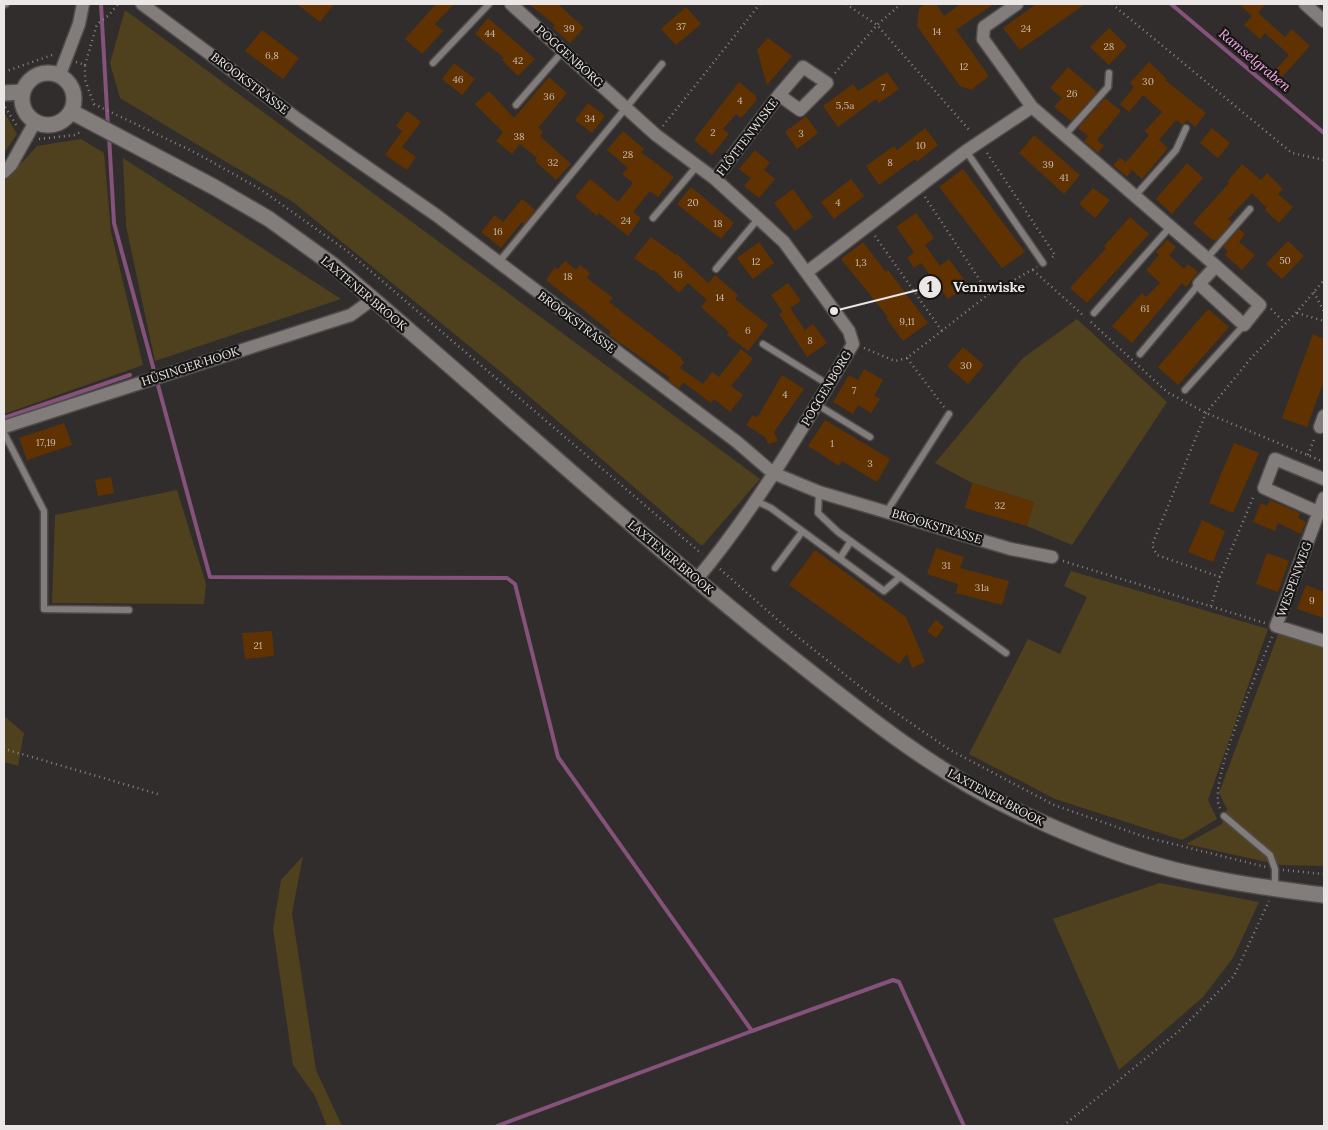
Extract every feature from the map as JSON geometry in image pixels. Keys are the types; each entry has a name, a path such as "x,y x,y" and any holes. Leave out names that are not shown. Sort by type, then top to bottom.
{"street":[{"path":"60,74 79,24 83,4"},
{"name":"BROOKSTRASSE","path":"142,4 498,263 737,442 773,473 818,492 887,510 1011,550 1052,557"},
{"name":"POGGENBORG","path":"512,4 656,135 714,179 784,242 849,332 852,344 829,385 756,501 712,562 697,579"},
{"path":"1017,4 984,27 982,39 1032,107 1170,226 1260,305 1244,325 1199,284 1211,262"},
{"path":"1305,4 1324,21"},
{"name":"FLÖTTENWISKE","path":"714,179 778,96 803,67 827,83 800,110 778,96"},
{"path":"48,72 60,74 71,84 75,98 72,112 65,120 55,124 45,125 35,122 26,114 22,104 22,92 28,82 37,74 48,72"},
{"path":"4,93 22,92"},
{"path":"807,272 979,141 1032,107"},
{"name":"LAXTENER BROOK","path":"72,112 214,187 269,219 333,265 697,579 864,715 933,764 1009,807 1060,830 1131,858 1213,877 1276,889 1324,895"},
{"path":"4,172 35,122"},
{"name":"HÜSINGER HOOK","path":"4,427 351,314 372,299"},
{"path":"1318,512 1264,488 1275,460 1324,478"},
{"name":"WESPENWEG","path":"1324,498 1276,626 1324,641"}],"lane":[{"path":"433,63 489,4"},
{"path":"516,105 563,51"},
{"path":"498,263 628,109 662,64"},
{"path":"1064,135 1108,87 1109,73"},
{"path":"1134,196 1176,150 1186,128"},
{"path":"966,152 1043,263"},
{"path":"653,218 697,166"},
{"path":"1211,262 1250,209"},
{"path":"716,269 758,219"},
{"path":"1094,312 1170,226"},
{"path":"1140,354 1199,284"},
{"path":"1185,390 1244,325"},
{"path":"763,344 829,385"},
{"path":"816,404 870,437"},
{"path":"887,510 949,414"},
{"path":"4,433 44,510 44,609 129,610"},
{"path":"818,492 818,513 851,541 1006,654"},
{"path":"756,501 772,508 884,591 900,577"},
{"path":"775,568 802,532"},
{"path":"840,558 851,541"},
{"path":"1224,816 1270,855 1275,869 1276,889"}],"path":[{"path":"85,65 97,24 109,15 118,4"},
{"path":"656,135 760,4"},
{"path":"846,4 878,25 979,141 1055,255 988,294 907,358 895,361 852,344"},
{"path":"827,83 878,25 901,4"},
{"path":"1112,4 1292,153 1324,160"},
{"path":"104,107 260,189 347,251 788,629 874,697 950,750 1054,805 1145,837 1275,869 1324,874"},
{"path":"918,187 988,294"},
{"path":"868,227 942,331"},
{"path":"1033,269 1167,392 1206,413 1324,462"},
{"path":"1220,577 1157,555 1152,545 1206,413 1252,357 1286,324 1324,280"},
{"path":"1314,292 1324,312"},
{"path":"1260,305 1266,304 1286,324"},
{"path":"1297,312 1324,321"},
{"path":"907,358 949,414"},
{"path":"1301,469 1322,421"},
{"path":"1211,606 1220,577 1257,488 1264,488"},
{"path":"1052,557 1276,626 1220,771 1216,802 1224,816"},
{"path":"4,747 8,750 161,795"},
{"path":"1063,1126 1179,1031 1234,976 1276,889"}],"shaded area":[{"path":"125,10 760,479 702,546 501,372 293,202 120,98 110,63"},
{"path":"4,112 17,134 4,153"},
{"path":"81,139 104,153 111,232 143,365 4,414 4,182 37,146"},
{"path":"123,158 341,299 155,361 126,226"},
{"path":"1077,319 1167,402 1072,545 1027,526 1034,502 972,483 935,463 1023,358"},
{"path":"177,490 206,584 204,604 52,603 55,515"},
{"path":"1071,571 1268,629 1208,800 1217,819 1182,840 1055,799 969,754 1028,639 1060,654 1087,597 1064,586"},
{"path":"1279,632 1324,645 1324,866 1280,865 1186,844 1222,824 1227,809 1219,793"},
{"path":"4,716 24,733 18,766 4,762"},
{"path":"303,856 292,913 316,1070 342,1126 327,1126 315,1096 293,1065 273,929 281,880"},
{"path":"1160,883 1259,902 1233,958 1203,997 1119,1070 1053,919"}],"building":[{"path":"297,4 334,4 320,22"},
{"path":"436,4 454,4 435,24 443,31 422,54 405,39"},
{"path":"529,4 558,4 584,28 570,43 553,28 555,25"},
{"path":"925,4 936,4 944,16 960,4 994,4 956,30 989,76 971,90 960,86 917,26 919,8"},
{"path":"1036,4 1085,4 1020,50 1003,28"},
{"path":"1239,4 1266,4 1258,13 1285,37 1292,29 1310,46 1282,77 1275,70 1289,55 1265,33 1260,39 1244,25 1252,16"},
{"path":"686,7 701,24 676,45 661,29"},
{"path":"488,18 535,59 518,76 502,60 504,58 475,34"},
{"path":"1109,28 1127,46 1109,65 1090,47"},
{"path":"262,30 299,58 283,79 245,51"},
{"path":"768,38 792,56 767,85 757,50"},
{"path":"1149,62 1167,79 1165,80 1206,113 1195,127 1187,120 1182,125 1176,120 1159,140 1168,148 1142,179 1132,170 1127,177 1113,165 1120,158 1126,162 1149,135 1145,131 1162,112 1143,95 1129,112 1120,104 1134,87 1130,83"},
{"path":"454,63 475,79 462,95 442,79"},
{"path":"1068,67 1097,92 1071,121 1054,107 1062,98 1050,88"},
{"path":"887,72 899,89 879,103 876,99 838,127 823,106 853,84 858,91"},
{"path":"549,77 567,93 538,128 543,132 540,136 571,164 556,180 535,161 537,158 520,144 512,154 496,141 503,132 475,104 489,91 514,118"},
{"path":"739,82 756,96 756,101 741,118 736,114 723,129 729,134 712,155 694,140"},
{"path":"1105,98 1121,111 1097,140 1104,146 1098,153 1084,141 1088,136 1078,128"},
{"path":"588,103 605,116 592,133 575,120"},
{"path":"407,111 421,122 402,147 416,157 407,170 385,155 402,131 396,126"},
{"path":"806,116 818,133 797,149 785,132"},
{"path":"925,128 938,145 917,162 915,159 879,185 866,166 894,146 897,150"},
{"path":"1212,128 1230,143 1218,158 1200,143"},
{"path":"623,131 644,149 641,152 674,177 658,197 650,191 633,212 641,218 628,236 599,213 597,216 575,197 590,179 618,202 633,183 622,174 628,168 607,150"},
{"path":"1034,135 1080,175 1064,194 1019,153"},
{"path":"755,150 770,163 764,170 775,179 759,198 744,186 751,178 739,169"},
{"path":"1187,163 1203,178 1172,214 1156,199"},
{"path":"1242,164 1261,180 1267,173 1283,189 1278,194 1293,207 1279,223 1265,210 1267,208 1252,193 1228,219 1232,222 1216,241 1211,239 1193,223 1229,183 1227,182"},
{"path":"963,169 1025,252 1002,268 939,187"},
{"path":"851,179 864,196 834,219 821,202"},
{"path":"691,187 734,223 721,239 677,204"},
{"path":"1093,188 1110,200 1095,218 1079,204"},
{"path":"793,189 813,217 795,231 774,203"},
{"path":"522,199 535,210 524,224 522,222 501,248 481,232 495,215 503,222"},
{"path":"916,213 934,238 925,245 940,266 949,259 968,285 948,299 921,263 914,268 907,258 914,252 896,227"},
{"path":"1130,217 1149,234 1087,303 1070,288 1106,248 1104,246"},
{"path":"1239,229 1245,234 1239,242 1255,255 1242,270 1225,255 1228,251 1223,247"},
{"path":"651,237 677,254 708,283 715,275 738,295 735,299 768,325 748,351 727,335 729,332 701,307 707,300 688,283 679,293 654,270 652,271 634,258"},
{"path":"1167,240 1176,247 1169,255 1184,269 1188,264 1198,272 1186,287 1182,283 1132,343 1112,326 1142,293 1146,297 1160,283 1146,270 1159,255 1156,252"},
{"path":"1288,241 1304,256 1282,279 1266,264"},
{"path":"759,242 774,263 753,279 737,258"},
{"path":"863,242 886,272 888,270 928,323 903,341 886,318 888,317 841,259"},
{"path":"565,261 576,270 580,265 590,273 587,278 613,298 609,302 682,358 681,360 684,362 680,368 703,384 712,372 719,377 741,349 753,359 731,386 743,395 730,412 714,399 711,403 683,382 679,388 668,380 669,377 609,335 611,332 546,280 555,267 558,269"},
{"path":"788,283 801,301 790,308 805,330 813,324 827,343 807,357 779,314 783,312 771,295"},
{"path":"1208,309 1229,327 1178,385 1158,367"},
{"path":"1313,334 1324,339 1324,380 1307,427 1282,418"},
{"path":"963,347 984,365 968,384 947,366"},
{"path":"864,369 883,380 874,396 880,399 871,413 858,405 853,414 833,402 849,375 858,380"},
{"path":"782,375 804,389 774,432 778,441 768,444 765,437 746,425 753,415 757,418"},
{"path":"825,420 890,459 877,482 842,461 839,466 808,446"},
{"path":"64,423 72,445 27,460 19,438"},
{"path":"1234,443 1259,453 1233,513 1209,503"},
{"path":"111,477 114,493 98,496 95,480"},
{"path":"972,483 1034,502 1027,526 965,508"},
{"path":"1270,500 1300,513 1298,518 1306,522 1301,534 1278,523 1275,531 1253,522 1261,503 1267,506"},
{"path":"1202,520 1225,531 1213,562 1188,552"},
{"path":"936,548 964,557 960,568 1009,581 1002,605 956,593 958,584 927,574"},
{"path":"815,550 906,617 925,662 912,668 907,654 899,664 789,585"},
{"path":"1267,553 1289,561 1278,592 1256,584"},
{"path":"1306,585 1324,592 1324,618 1297,609"},
{"path":"936,620 944,627 936,638 927,631"},
{"path":"272,631 274,656 245,659 242,633"}],"waterway":[{"path":"101,4 108,127"},
{"name":"Ramselgraben","path":"1171,4 1324,133"},
{"path":"109,136 114,223 210,577 507,578 515,584 558,757 752,1031 893,980 899,982 964,1126"},
{"path":"4,418 130,375"},
{"path":"497,1126 752,1031"}],"place":[{"name":"Vennwiske","path":"834,311"}]}
